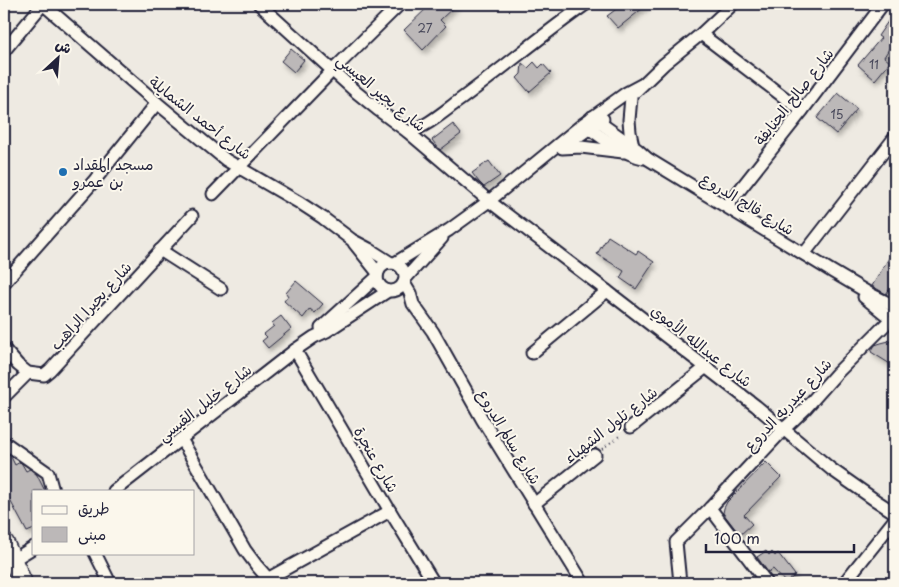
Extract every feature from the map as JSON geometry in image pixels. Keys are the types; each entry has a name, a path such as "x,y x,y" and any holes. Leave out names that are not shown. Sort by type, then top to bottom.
{"highway":[{"path":"4,542 23,583"}],"street":[{"path":"4,51 43,4"},
{"name":"شارع أحمد الشمايلة","path":"43,4 226,160 300,203 352,240 393,263"},
{"name":"شارع بجير العبسي","path":"258,4 376,110 408,132 489,201"},
{"path":"213,194 400,4"},
{"path":"408,132 417,130 433,119 586,4"},
{"path":"449,230 399,289 390,291 379,285 377,275 383,266 393,263 449,230 489,201 558,143 631,97 664,64 701,34 733,4"},
{"name":"شارع صالح الحنايفة","path":"727,206 883,4"},
{"path":"701,34 802,111"},
{"path":"562,148 626,94 641,85"},
{"path":"548,153 562,148 581,147 630,149 629,120 631,97"},
{"path":"4,283 94,181 157,103"},
{"name":"شارع فالح الدروع","path":"591,123 630,149 727,206 833,272 891,314"},
{"path":"804,254 895,137"},
{"name":"شارع عبدالله الأموي","path":"489,201 784,429 831,469 895,513"},
{"name":"شارع بحيرا الراهب","path":"28,373 44,374 50,370 192,216"},
{"name":"شارع أحمد الشمايلة","path":"352,240 377,275"},
{"path":"160,250 221,289"},
{"path":"393,263 402,268 405,281"},
{"name":"شارع خليل القيسي","path":"314,337 323,325 377,275"},
{"name":"شارع سالم الدروع","path":"405,281 413,304 434,332 482,419 583,583"},
{"name":"شارع سالم الدروع","path":"390,291 413,304"},
{"name":"شارع خليل القيسي","path":"115,490 295,350 390,291"},
{"path":"532,353 607,291"},
{"name":"شارع عبدربه الدروع","path":"680,583 676,542 805,409 891,314"},
{"path":"4,349 28,373 4,397"},
{"name":"شارع عنجرة","path":"295,350 434,583"},
{"name":"شارع تلول الشهباء","path":"631,427 705,368"},
{"path":"181,439 245,550 267,582 390,511"},
{"path":"4,442 48,473 53,490"},
{"name":"شارع تلول الشهباء","path":"534,504 595,455"},
{"path":"710,508 767,583"},
{"path":"844,583 895,519"},
{"path":"13,560 32,548"},
{"path":"96,554 110,583"}],"path":[{"name":"شارع تلول الشهباء","path":"595,455 631,427"}],"building":[{"path":"431,4 457,4 440,20 446,26 423,50 404,30"},
{"path":"623,4 648,4 618,28 607,16"},
{"path":"895,11 895,39 884,57 890,62 875,80 858,65 881,38 878,36"},
{"path":"291,49 304,60 294,72 281,61"},
{"path":"534,62 539,68 543,64 551,73 529,92 517,78 521,74 522,63 528,68"},
{"path":"838,93 857,109 836,134 817,118"},
{"path":"453,124 461,134 440,150 432,140"},
{"path":"489,161 500,176 484,187 472,173"},
{"path":"608,236 636,254 638,251 654,262 636,289 620,278 624,271 597,254"},
{"path":"895,248 895,282 886,294 872,286"},
{"path":"296,281 323,304 315,313 310,309 303,318 284,301 288,296 286,293"},
{"path":"281,316 291,329 268,348 262,341 267,337 264,334 274,326 272,323"},
{"path":"889,341 895,345 895,367 871,352 875,345"},
{"path":"4,451 10,455 15,465 20,462 26,471 30,469 37,475 44,490 32,490 32,530 27,532 4,489"},
{"path":"766,462 781,477 744,515 752,524 740,535 723,513 724,508 727,502"},
{"path":"766,551 769,555 772,552 775,556 778,553 795,575 786,583 773,569 768,572 757,557"}],"place":[{"name":"مسجد المقداد بن عمرو","path":"63,172"}]}
